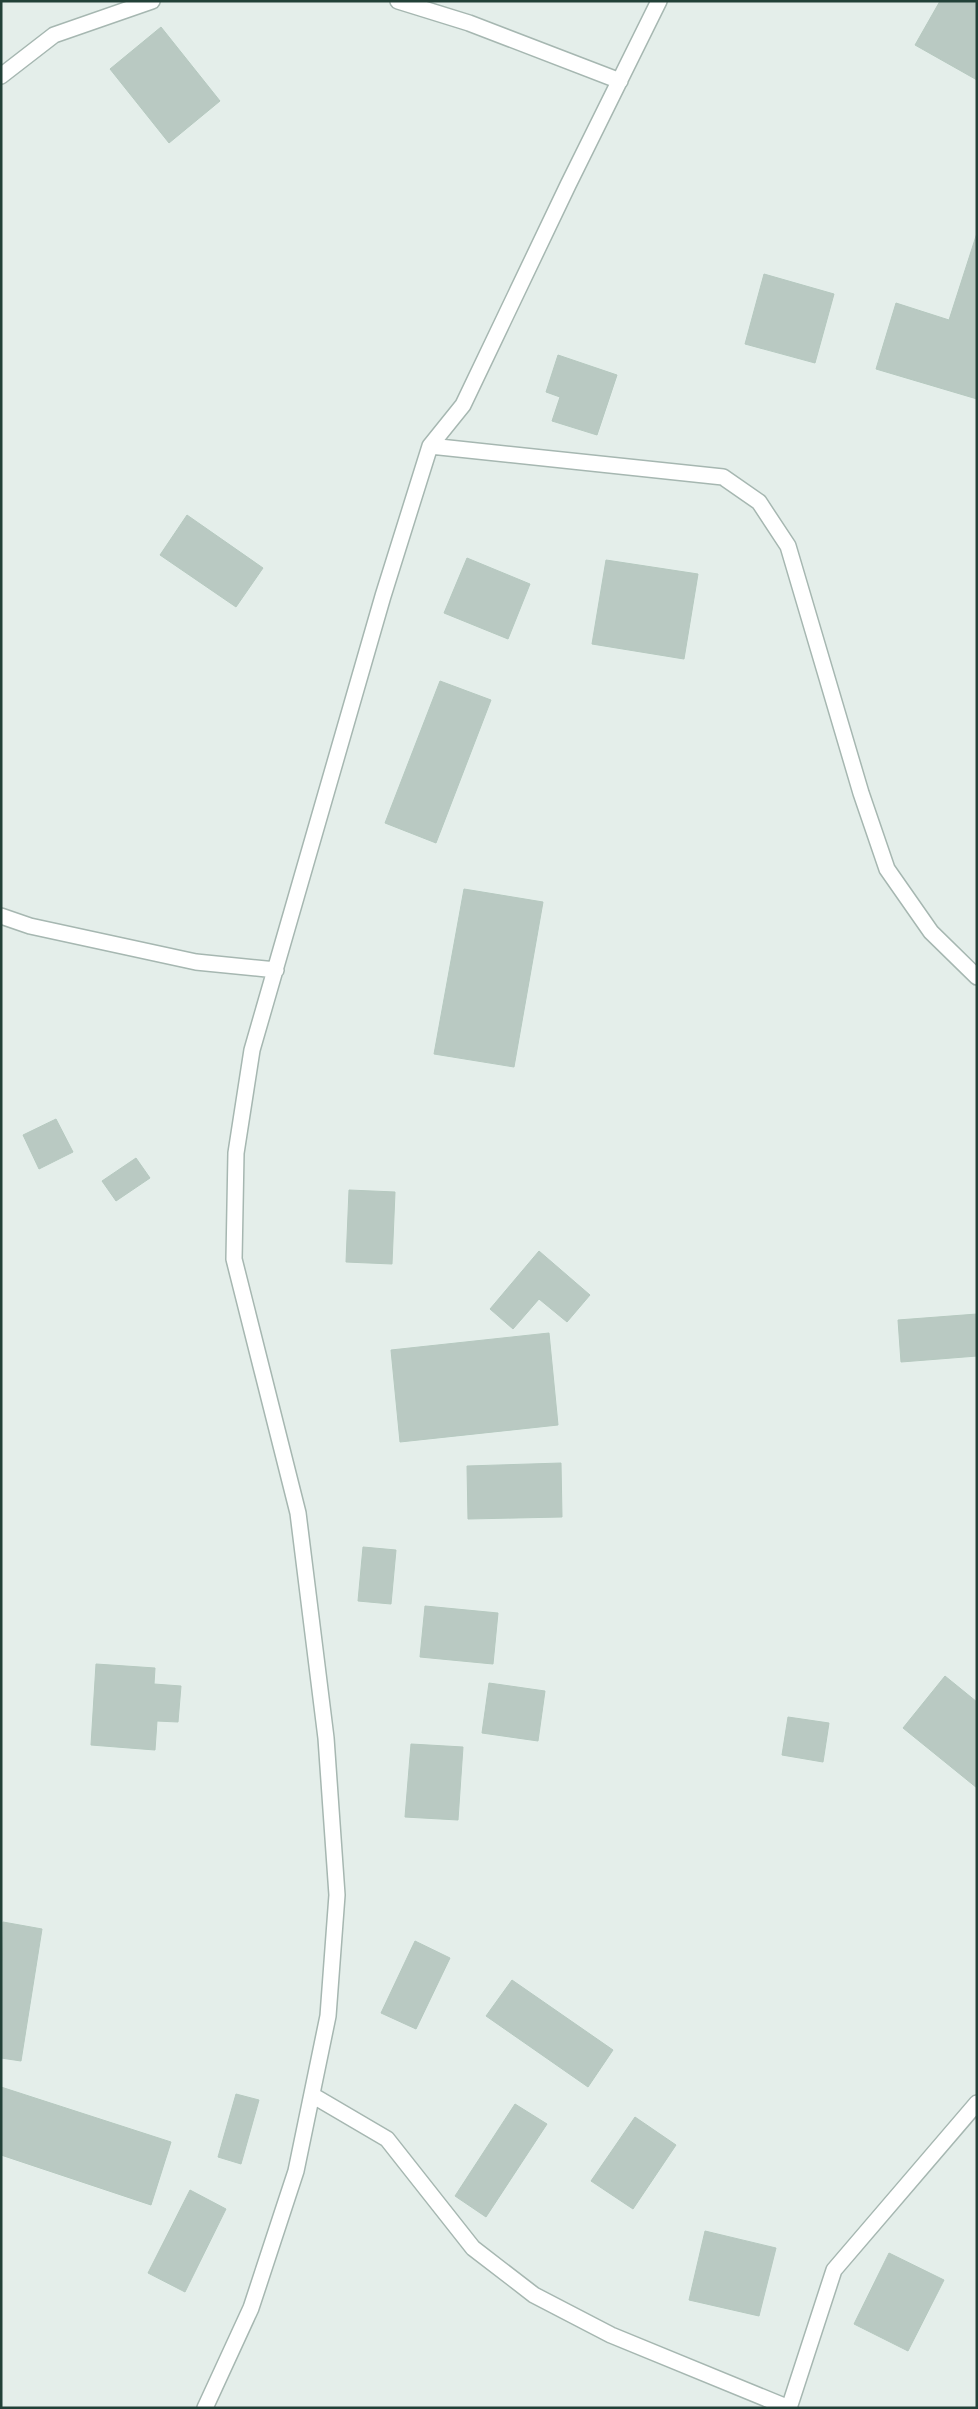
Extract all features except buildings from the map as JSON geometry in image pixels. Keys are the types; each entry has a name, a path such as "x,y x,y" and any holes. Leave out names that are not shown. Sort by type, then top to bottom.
{"street":[{"path":"1,76 54,35 152,1"},
{"path":"398,1 470,23 620,81"},
{"path":"205,2408 251,2308 296,2171 328,2016 338,1895 326,1738 298,1513 234,1259 236,1153 252,1050 383,596 430,446 463,405 568,185 659,1"},
{"path":"430,446 723,477 759,502 788,546 861,793 887,869 931,932 977,977"},
{"path":"1,916 30,926 196,962 276,970"},
{"path":"312,2095 386,2139 473,2248 534,2295 612,2335 789,2408 834,2270 977,2104"}]}
